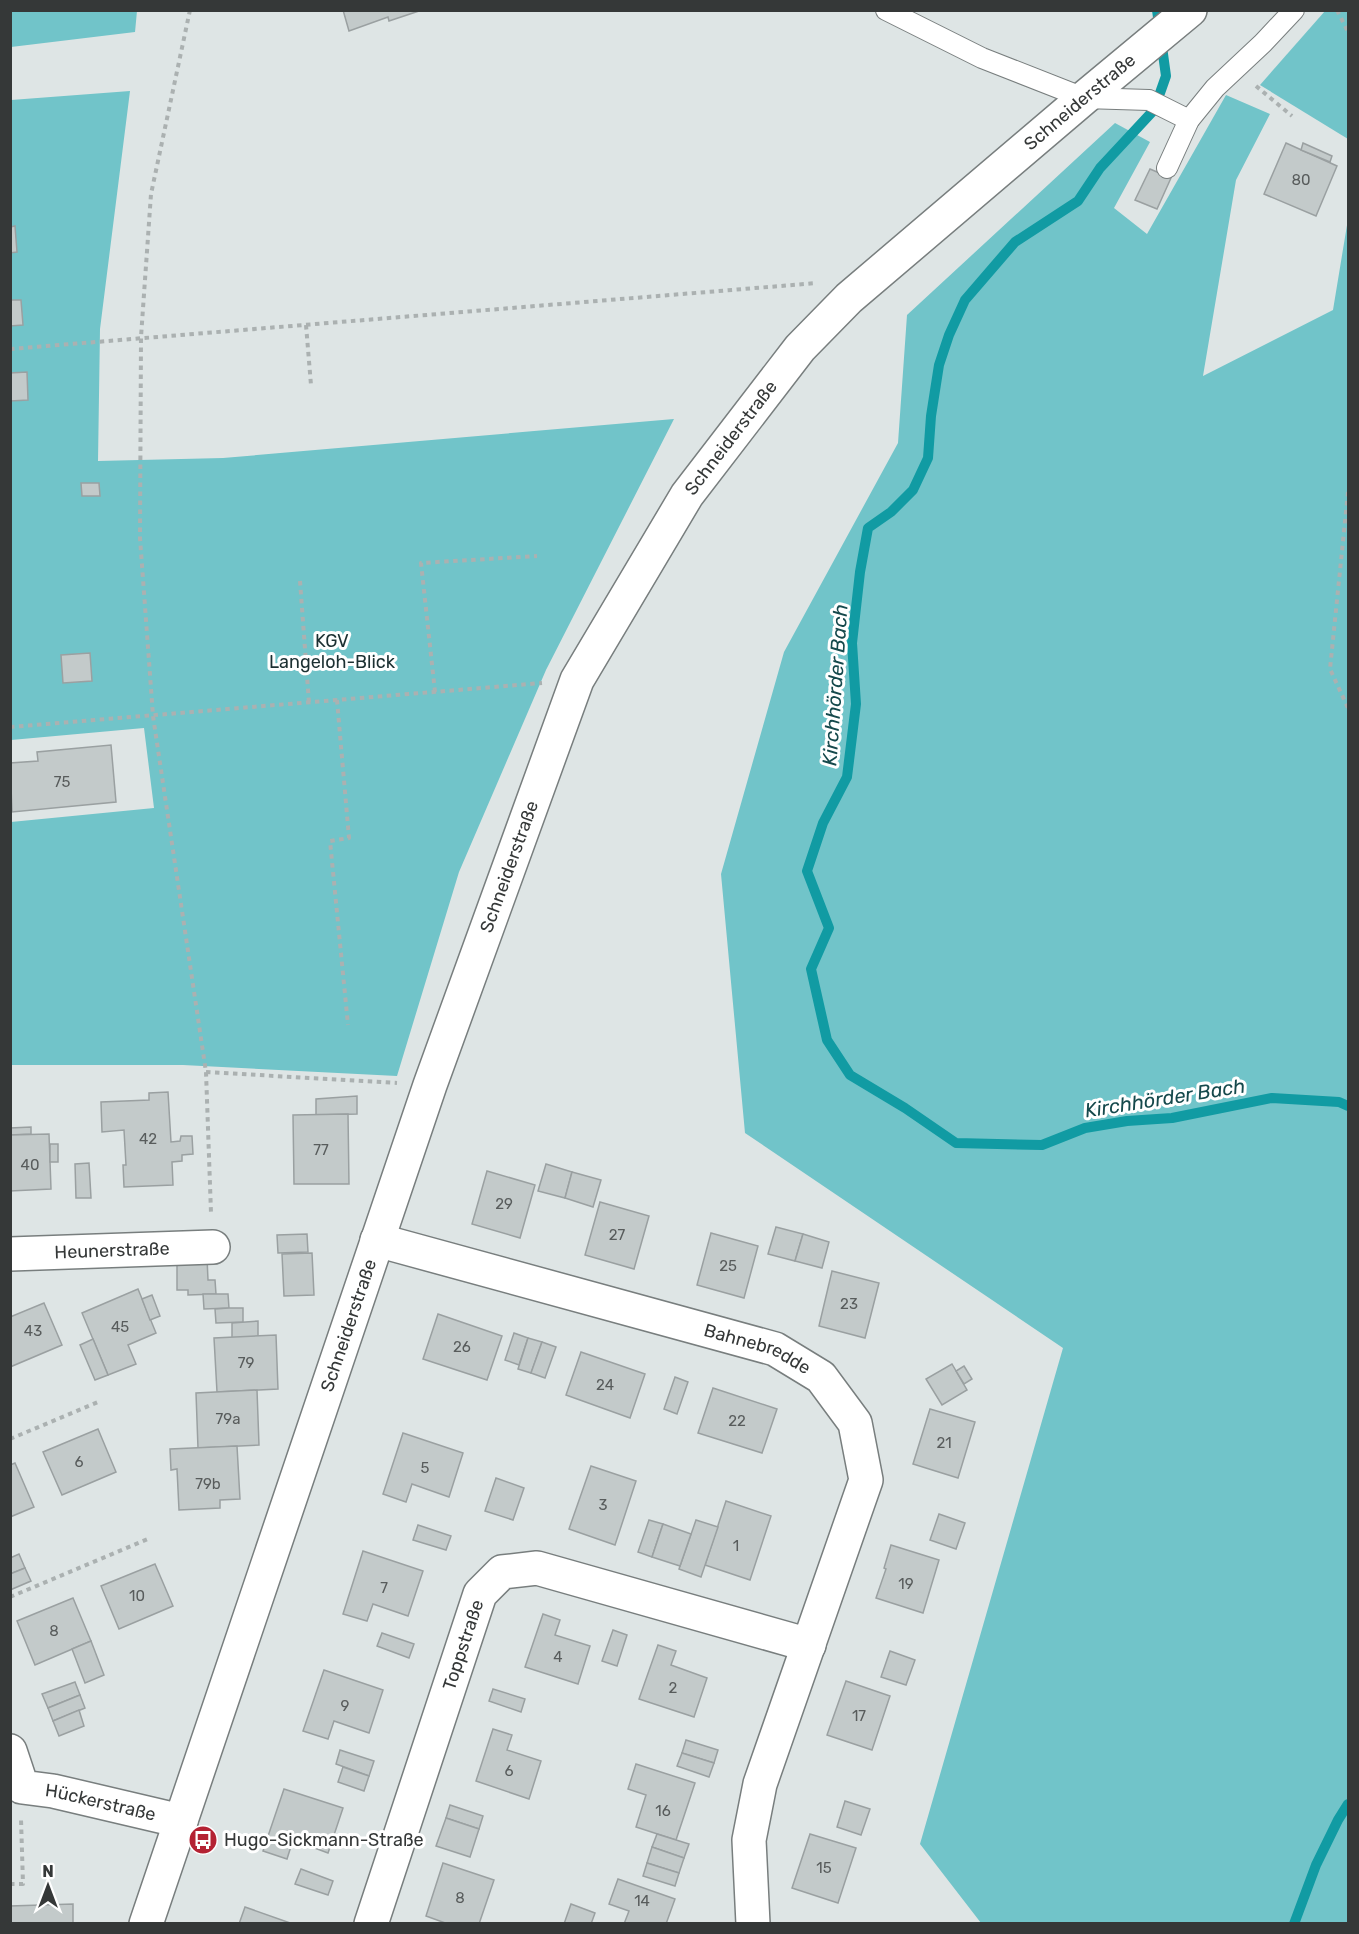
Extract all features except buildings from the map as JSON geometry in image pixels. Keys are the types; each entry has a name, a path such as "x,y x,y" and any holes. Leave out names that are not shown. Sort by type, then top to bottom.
{"street":[{"name":"Schneiderstraße","path":"146,1923 430,1085 577,680 687,495 800,348 849,298 1185,14"},
{"name":"Bahnebredde","path":"377,1240 775,1349 821,1377 855,1423 867,1480 760,1784 748,1840 753,1923"},
{"name":"Heunerstraße","path":"10,1254 213,1246"},
{"name":"Toppstraße","path":"371,1923 480,1594 502,1572 537,1568 809,1645"},
{"name":"Hückerstraße","path":"10,1751 18,1798 53,1791 181,1821"}],"lane":[{"path":"886,10 982,58 1084,98 1149,100 1190,120"},
{"path":"1167,168 1190,120 1215,88 1294,10"}],"path":[{"path":"190,10 151,194 141,337 140,538 153,716 206,1072 213,1246"},
{"path":"1337,10 1348,32"},
{"path":"1260,77 1254,85 1292,116"},
{"path":"10,349 824,282 849,298"},
{"path":"306,325 311,385"},
{"path":"1348,492 1330,669 1348,708"},
{"path":"435,692 421,563 537,556"},
{"path":"300,581 309,703"},
{"path":"10,727 577,680"},
{"path":"337,700 349,838 330,841 348,1026"},
{"path":"206,1072 393,1083"},
{"path":"10,1439 98,1401"},
{"path":"10,1597 148,1539"},
{"path":"10,1884 23,1884 18,1798"}],"green space":[{"path":"10,11 137,11 135,32 11,47"},
{"path":"1325,11 1348,11 1348,139 1260,85"},
{"name":"KGV Langeloh-Blick","path":"130,91 100,329 98,461 223,458 674,419 546,670 459,872 397,1076 183,1065 11,1065 11,822 154,808 144,728 11,740 11,100"},
{"path":"1226,95 1270,114 1236,180 1203,376 1333,310 1348,219 1348,1923 981,1923 920,1844 1063,1348 745,1133 721,874 784,652 898,443 907,315 1115,123 1150,142 1114,208 1147,234"}],"waterway":[{"name":"Kirchhörder Bach","path":"1157,10 1166,76 1160,93"},
{"name":"Kirchhörder Bach","path":"1153,111 1100,168 1078,201 1015,242 965,300 949,335 939,365 931,416 928,458 913,490 891,512 868,528 860,572 852,643 856,704 847,777 823,823 807,871 829,928 811,969 827,1040 850,1075 905,1108 956,1143 1042,1145 1085,1128 1127,1121 1172,1118 1272,1098 1339,1102 1348,1106"},
{"name":"Kirchhörder Bach","path":"1294,1924 1316,1865 1348,1804"}],"place":[{"name":"Hugo-Sickmann-Straße","path":"203,1840"}]}
